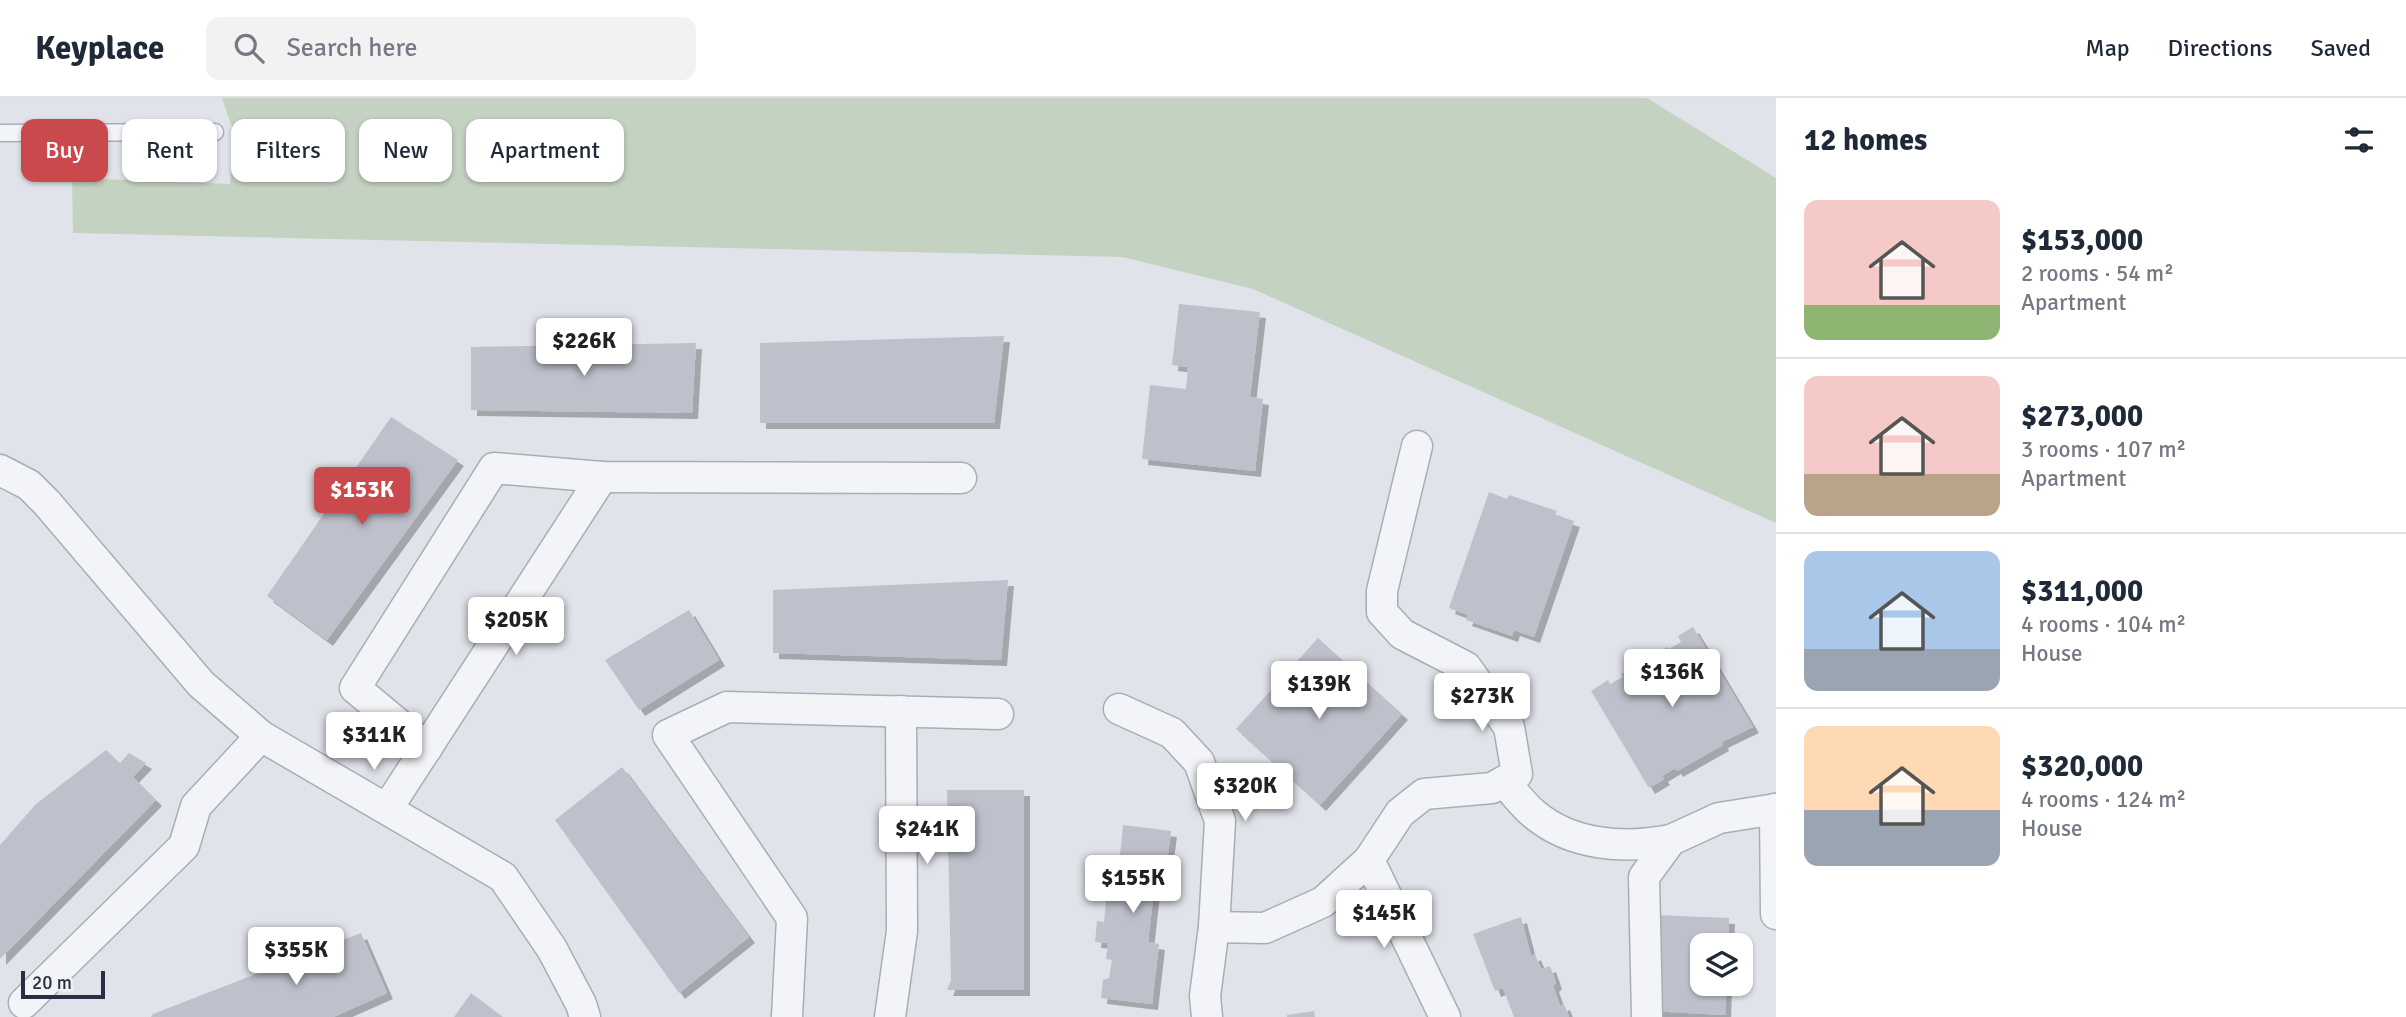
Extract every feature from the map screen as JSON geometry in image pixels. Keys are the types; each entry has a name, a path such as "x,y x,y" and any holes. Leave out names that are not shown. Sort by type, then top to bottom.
{"street":[{"path":"1214,927 1265,928 1323,902 1369,860 1400,813 1424,794 1493,788 1517,774 1509,727 1466,667 1402,634 1382,612 1382,591 1417,446"},
{"path":"427,748 355,688 494,468 602,477 961,478"},
{"path":"0,470 29,485 201,684 261,736 503,877 552,949 585,1017"},
{"path":"387,809 602,477"},
{"path":"787,1017 792,918 668,735 727,707 998,714"},
{"path":"1119,709 1172,733 1199,762 1220,821 1214,927 1205,996 1207,1017"},
{"path":"890,1017 902,931 901,711"},
{"path":"24,1003 184,846 196,806 261,736"},
{"path":"1504,782 1535,815 1587,842 1639,846 1671,840 1718,818 1775,809 1776,914"},
{"path":"1647,1017 1644,877 1671,840"},
{"path":"1369,860 1445,1017"}],"lane":[{"path":"0,133 122,132"}],"green space":[{"path":"222,98 1647,98 1776,178 1776,523 1253,289 1122,257 73,233 72,182 108,182 108,179 230,184 231,171 231,182 345,182 345,119 231,119 231,124"}],"building":[{"path":"1179,304 1260,312 1250,397 1263,399 1255,471 1142,459 1150,385 1186,389 1188,367 1172,365"},
{"path":"1004,336 994,423 760,423 760,343"},
{"path":"696,343 692,413 471,410 471,347"},
{"path":"391,417 458,460 327,640 267,596"},
{"path":"1489,492 1507,499 1509,495 1557,511 1555,515 1574,521 1534,637 1514,630 1512,636 1466,620 1468,615 1449,608"},
{"path":"1008,580 1001,660 773,653 773,590"},
{"path":"689,610 719,660 639,710 605,660"},
{"path":"1693,627 1753,727 1722,742 1723,745 1677,771 1675,768 1649,788 1591,691 1608,680 1610,684 1623,677 1621,674 1667,647 1669,649 1681,642 1678,636"},
{"path":"1318,638 1402,714 1320,805 1236,729"},
{"path":"106,750 120,763 129,753 146,763 133,777 156,800 0,959 0,845 36,804"},
{"path":"622,767 749,937 679,993 555,820"},
{"path":"947,790 1024,790 1024,990 947,990 951,980"},
{"path":"1123,825 1171,831 1163,891 1154,890 1148,942 1159,944 1152,1004 1101,998 1103,980 1109,978 1112,960 1106,959 1108,943 1095,942 1097,921 1104,922 1106,901 1101,901 1104,881 1114,883 1116,866 1119,865"},
{"path":"1655,915 1729,918 1728,933 1690,933 1690,996 1726,996 1725,1015 1650,1011"},
{"path":"1521,917 1531,956 1535,954 1541,969 1550,966 1560,1006 1564,1004 1569,1017 1514,1017 1503,988 1495,991 1473,934"},
{"path":"361,933 387,993 333,1017 151,1017 153,1014"},
{"path":"471,993 503,1017 454,1017"},
{"path":"1314,1011 1315,1017 1287,1017 1287,1015"}]}
